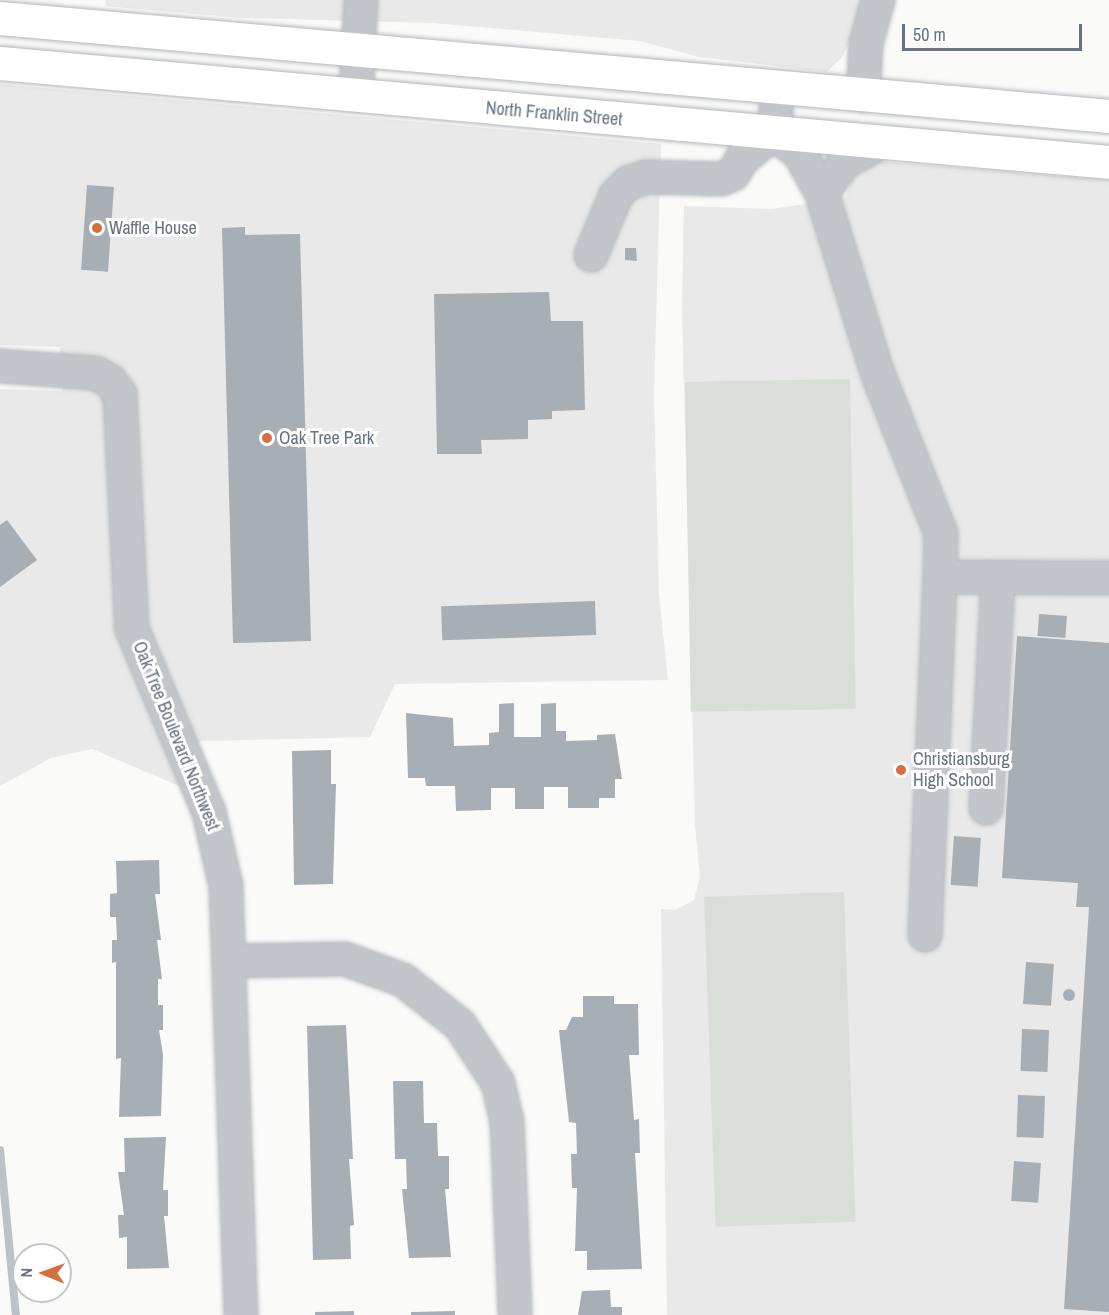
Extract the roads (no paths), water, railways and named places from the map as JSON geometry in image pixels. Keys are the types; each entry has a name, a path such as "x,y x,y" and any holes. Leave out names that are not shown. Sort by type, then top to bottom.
{"main road":[{"path":"0,18 862,96 1109,116"},
{"name":"North Franklin Street","path":"0,63 1109,162"}],"street":[{"path":"356,96 361,0"},
{"path":"862,96 866,44 878,0"},
{"path":"591,255 616,195 628,183 647,177 727,177 774,133 778,88"},
{"path":"774,133 800,154 822,194 877,372 941,534 925,935"},
{"path":"822,194 844,162 880,143"},
{"name":"Oak Tree Boulevard Northwest","path":"0,366 95,373 110,381 120,395 132,629 220,846 229,961 242,1315"},
{"path":"940,577 1109,578"},
{"path":"986,808 998,577"},
{"path":"229,961 296,956 357,962 403,980 460,1024 498,1083 507,1121 515,1315"}],"waterway":[{"path":"0,1150 16,1315"}],"place":[{"name":"Waffle House","path":"97,228"},
{"name":"Oak Tree Park","path":"267,438"},
{"name":"Christiansburg High School","path":"901,770"}]}
